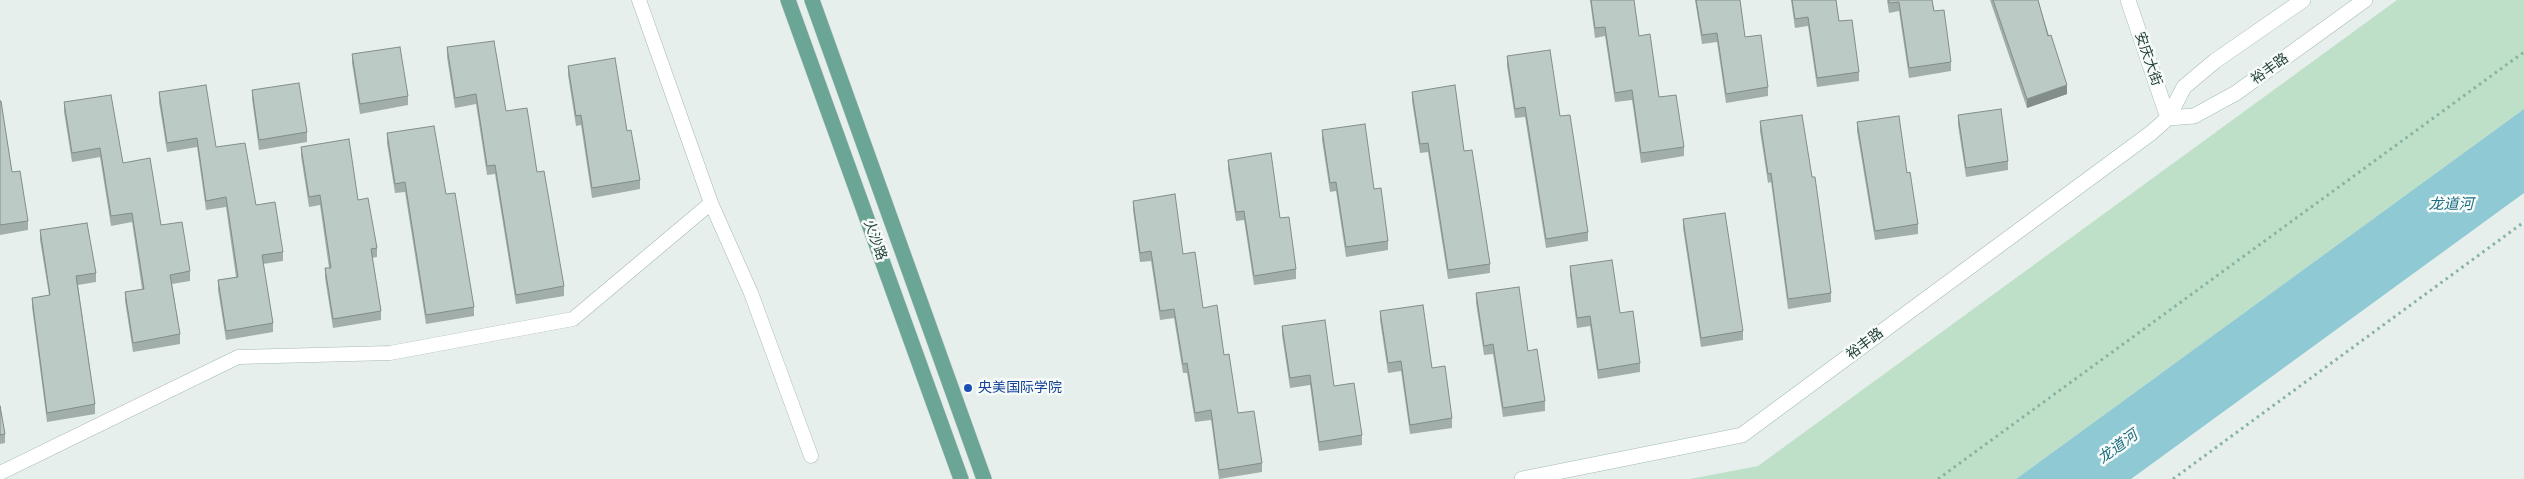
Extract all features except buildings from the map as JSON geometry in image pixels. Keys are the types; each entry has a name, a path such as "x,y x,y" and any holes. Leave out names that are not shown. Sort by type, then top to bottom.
{"main road":[{"name":"火沙路","path":"788,0 961,479"},
{"name":"火沙路","path":"812,0 984,479"}],"street":[{"path":"639,0 711,203 751,293 811,456"},
{"name":"安庆大街","path":"2128,0 2168,118"},
{"name":"裕丰路","path":"1522,479 1742,435 2168,118 2184,87 2215,61 2303,0"},
{"name":"裕丰路","path":"2168,118 2194,116 2236,94 2365,0"},
{"path":"0,473 238,357 390,353 573,319 711,203"}],"path":[{"path":"1938,479 2524,52"},
{"path":"2173,479 2524,222"}],"green space":[{"path":"2397,0 2524,0 2524,109 2016,479 1690,479 1758,466"}],"water":[{"name":"龙道河","path":"2524,109 2524,193 2131,479 2016,479"}],"place":[{"name":"央美国际学院","path":"968,388"}]}
